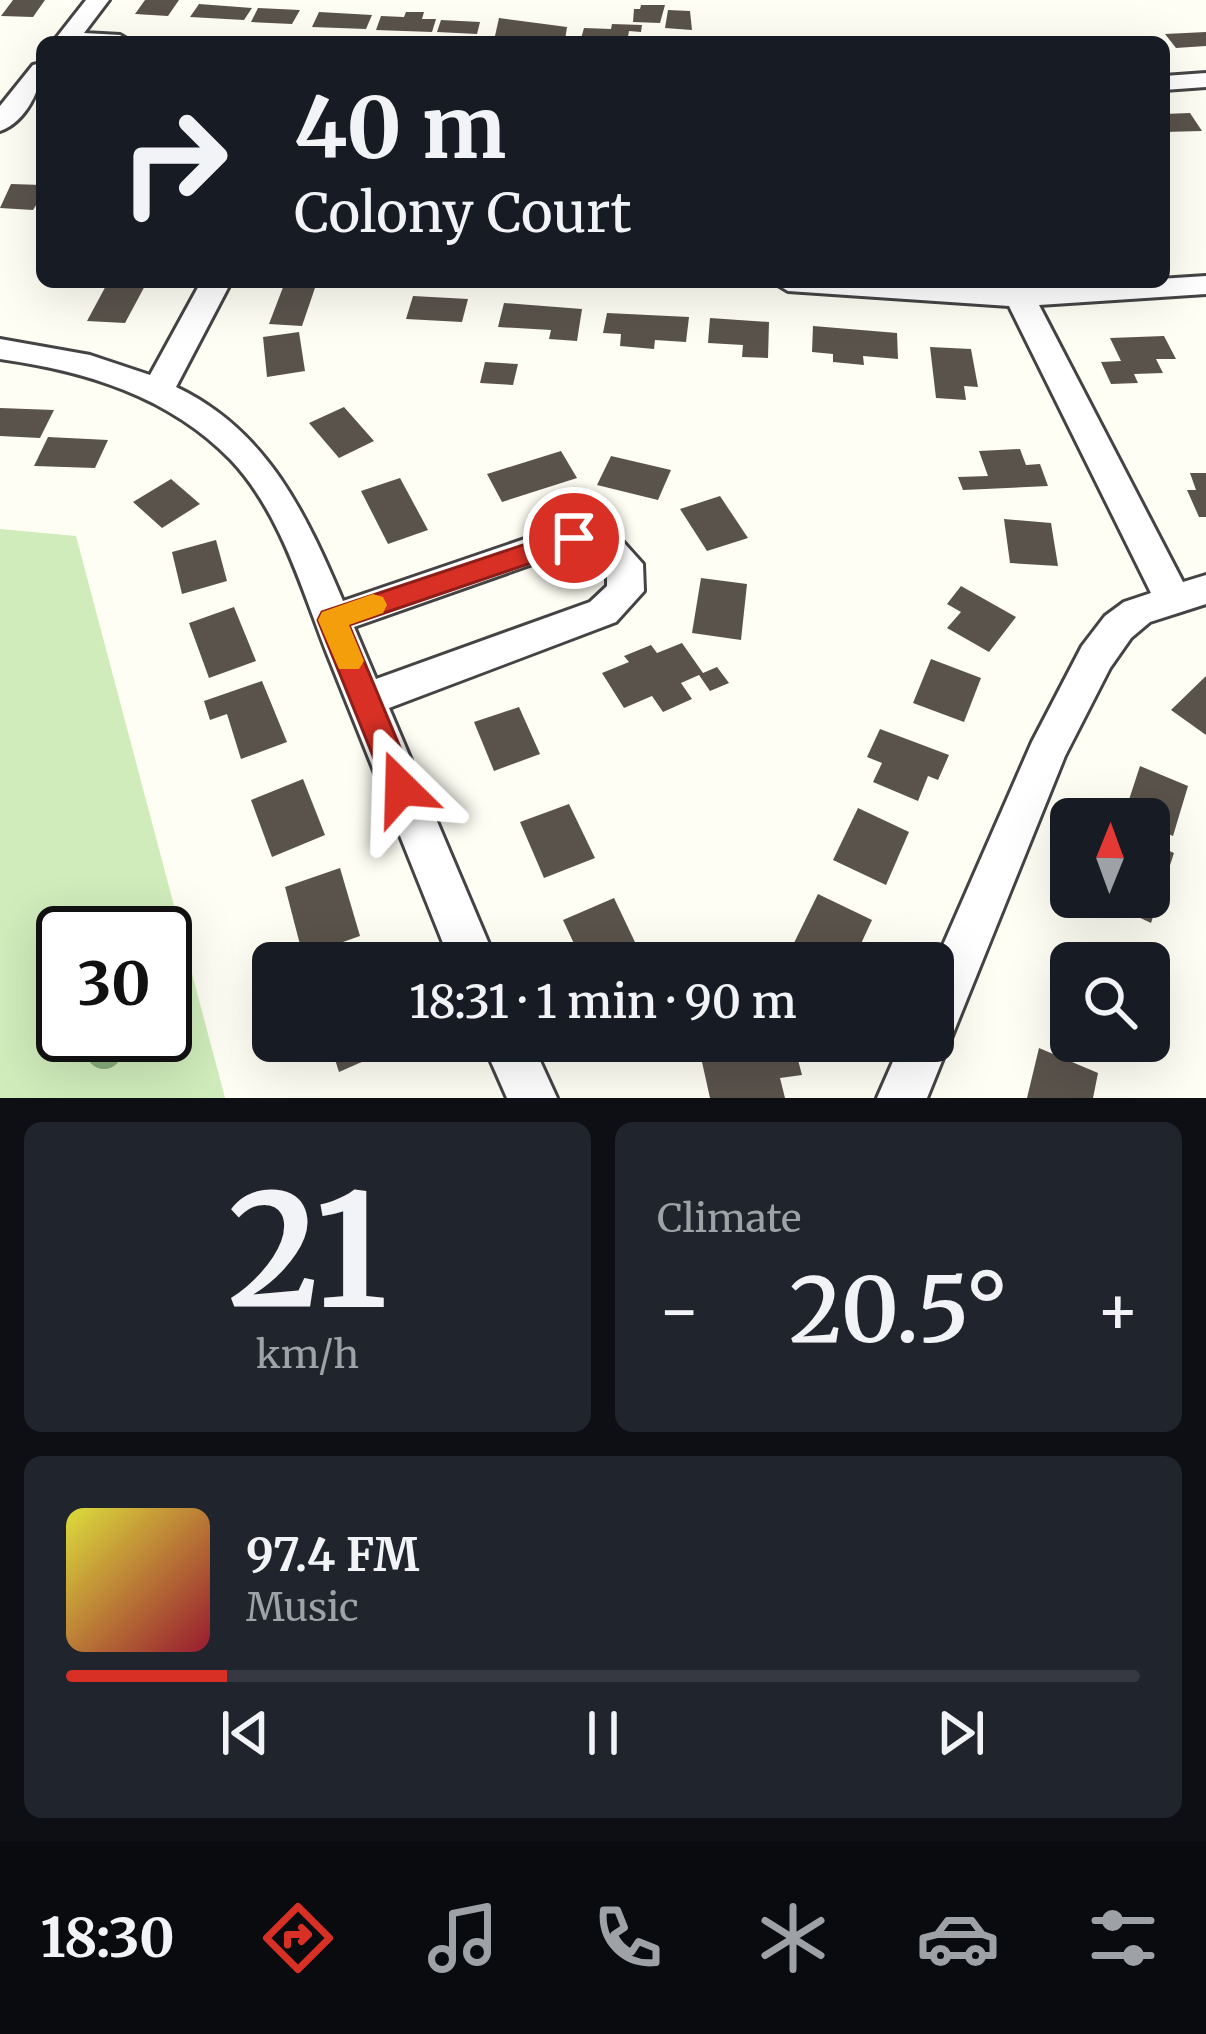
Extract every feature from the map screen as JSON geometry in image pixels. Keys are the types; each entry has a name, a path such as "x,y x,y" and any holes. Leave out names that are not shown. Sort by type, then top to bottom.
{"street":[{"path":"69,36 98,0"},
{"path":"0,123 36,78"},
{"path":"1170,82 1206,80"},
{"path":"1170,287 1206,285"},
{"path":"158,391 212,288"},
{"path":"881,288 1020,297 1160,288"},
{"path":"954,973 1031,788 1083,679 1122,622 1189,593 1020,297"},
{"path":"0,350 73,362 158,391 219,428 266,476 286,510 465,942"},
{"path":"332,620 564,539 603,544 626,568 625,591 607,610 365,700"},
{"path":"516,1062 532,1098"},
{"path":"902,1098 917,1062"}],"green space":[{"path":"0,529 76,536 174,906 36,906 36,1062 192,1062 192,974 225,1098 0,1098"}],"building":[{"path":"13,0 45,0 33,17 1,16"},
{"path":"145,0 179,0 168,16 135,14"},
{"path":"199,4 252,8 244,20 190,17"},
{"path":"665,5 660,23 633,22 634,9"},
{"path":"258,8 300,10 292,24 251,22"},
{"path":"668,10 690,11 692,30 665,28"},
{"path":"319,12 372,15 366,29 312,27"},
{"path":"406,12 424,12 422,19 436,19 432,32 376,30 381,16 404,17"},
{"path":"499,18 567,27 566,36 495,36"},
{"path":"441,20 480,22 477,34 437,32"},
{"path":"612,24 642,25 641,32 629,31 628,36 582,36 584,28 611,29"},
{"path":"1206,32 1206,46 1176,48 1165,34"},
{"path":"1190,113 1202,131 1170,132 1170,114"},
{"path":"11,184 36,185 33,210 0,208"},
{"path":"105,288 144,288 125,323 87,321"},
{"path":"283,288 315,288 302,326 269,324"},
{"path":"413,296 468,299 462,322 406,319"},
{"path":"504,303 582,309 577,341 549,339 551,330 498,327"},
{"path":"607,313 689,317 686,342 655,340 654,349 620,346 621,334 603,333"},
{"path":"710,318 769,322 768,358 742,357 743,345 708,343"},
{"path":"813,326 897,333 898,359 863,356 864,365 833,362 833,354 812,352"},
{"path":"299,332 305,371 267,377 263,337"},
{"path":"1164,336 1176,359 1156,359 1163,373 1134,374 1138,383 1111,384 1101,362 1121,361 1110,338"},
{"path":"930,347 971,349 978,387 964,386 966,400 936,398"},
{"path":"485,362 518,364 513,385 480,383"},
{"path":"344,407 374,441 339,458 309,423"},
{"path":"0,408 54,410 40,438 0,436"},
{"path":"48,437 108,440 95,468 34,466"},
{"path":"1020,449 1026,465 1040,464 1048,486 963,490 958,477 988,476 979,451"},
{"path":"561,451 577,478 502,502 487,474"},
{"path":"611,456 671,470 658,500 597,485"},
{"path":"1190,473 1206,473 1206,517 1199,517 1187,490 1196,490"},
{"path":"400,478 428,530 388,544 361,491"},
{"path":"171,479 200,504 162,528 133,502"},
{"path":"720,496 748,538 707,551 680,509"},
{"path":"1004,519 1051,523 1058,566 1010,563"},
{"path":"216,540 227,581 182,594 172,552"},
{"path":"701,578 747,584 741,640 692,633"},
{"path":"961,586 1016,617 989,652 947,628 961,612 947,604"},
{"path":"234,607 256,661 209,678 189,623"},
{"path":"682,643 703,673 717,667 729,683 710,691 699,675 681,683 692,699 663,712 652,696 624,708 602,673 629,662 624,656 651,645 657,653"},
{"path":"931,659 981,678 964,722 913,703"},
{"path":"1206,676 1206,735 1171,710"},
{"path":"262,681 287,742 241,759 227,714 210,720 204,701"},
{"path":"519,707 540,754 494,771 474,722"},
{"path":"880,729 949,755 938,780 928,776 918,801 873,782 882,763 867,757"},
{"path":"1140,766 1188,786 1173,836 1170,798 1130,798"},
{"path":"303,779 325,835 272,857 251,800"},
{"path":"569,804 595,858 544,878 520,822"},
{"path":"858,808 909,832 886,885 833,860"},
{"path":"340,868 360,936 343,942 299,942 285,887"},
{"path":"818,894 872,920 862,942 794,942"},
{"path":"614,898 635,942 573,942 563,920"},
{"path":"1039,1048 1050,1053 1050,1062 1072,1062 1098,1073 1093,1098 1027,1098"},
{"path":"336,1062 362,1062 339,1072"},
{"path":"702,1062 799,1062 802,1075 780,1078 785,1098 710,1098"}],"slow traffic":[{"path":"349,661 332,620 373,605"}],"route":[{"path":"401,788 332,620 574,538"}]}
